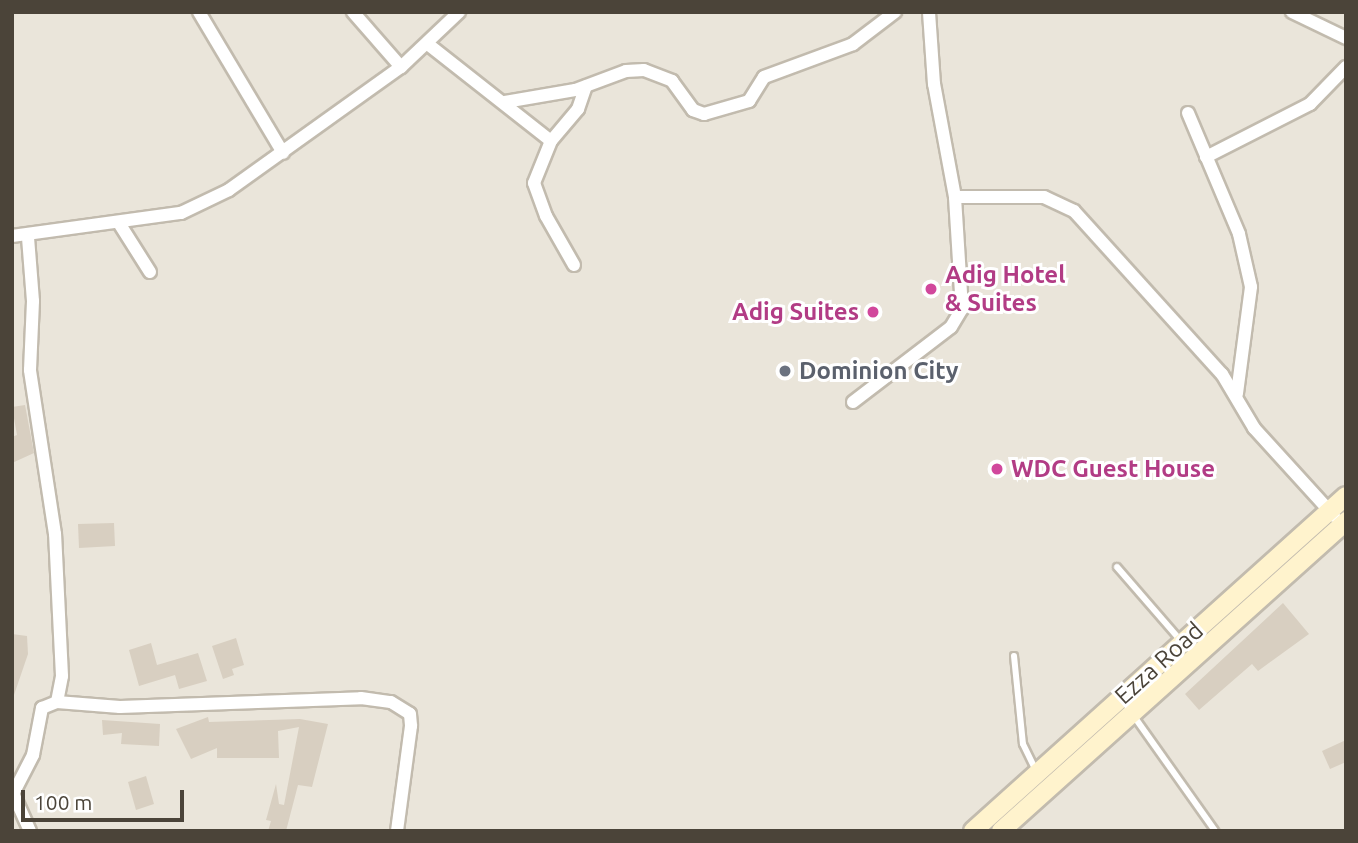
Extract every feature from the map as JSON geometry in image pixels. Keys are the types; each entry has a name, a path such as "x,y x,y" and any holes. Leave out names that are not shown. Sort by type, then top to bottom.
{"main road":[{"name":"Ezza Road","path":"1001,831 1132,713 1339,519 1346,496"},
{"name":"Ezza Road","path":"972,831 1182,643 1339,519"}],"street":[{"path":"199,12 283,153"},
{"path":"353,12 401,67"},
{"path":"13,235 28,237 181,212 229,190 401,67 429,45 459,12"},
{"path":"505,102 586,86 626,71 644,70 672,81 699,113 741,105 755,96 764,77 853,44 895,12"},
{"path":"853,402 951,327 960,314 963,289 956,197 934,84 929,12"},
{"path":"1292,12 1344,32"},
{"path":"429,45 505,102 551,141"},
{"path":"1206,157 1310,104 1346,67"},
{"path":"574,265 534,183 551,141 578,109 586,86"},
{"path":"1188,113 1239,234 1251,287 1237,394"},
{"path":"956,197 1059,201 1091,230 1237,394 1254,428 1339,519"},
{"path":"119,223 150,272"},
{"path":"28,237 33,301 30,370 55,534 62,676 57,702"},
{"path":"30,831 13,791 33,755 42,708 57,702 133,706 361,698 391,702 410,714 411,726 397,831"}],"lane":[{"path":"1117,567 1182,643"},
{"path":"1014,656 1023,744 1037,773"},
{"path":"1132,713 1215,831"}],"shaded area":[{"path":"12,12 1346,12 1346,831 12,831"}],"building":[{"path":"25,405 34,453 12,463 12,437 17,435 12,407"},
{"path":"114,523 115,546 79,548 78,524"},
{"path":"1283,603 1309,634 1258,671 1252,664 1199,710 1185,694"},
{"path":"12,634 27,636 28,654 14,695"},
{"path":"236,638 244,665 232,669 234,675 223,679 212,646"},
{"path":"151,643 157,665 198,653 207,681 179,689 175,675 139,686 129,650"},
{"path":"208,717 209,722 300,719 328,724 312,787 298,785 286,831 268,831 271,821 266,820 276,784 279,804 284,805 299,727 278,731 279,758 217,758 217,748 191,759 176,729"},
{"path":"102,720 160,724 159,746 121,744 122,733 103,735"},
{"path":"1346,740 1346,762 1330,769 1322,751"},
{"path":"146,776 154,804 136,810 128,782"}],"place":[{"name":"Adig Hotel & Suites","path":"931,289"},
{"name":"Adig Suites","path":"873,312"},
{"name":"Dominion City","path":"785,371"},
{"name":"WDC Guest House","path":"997,469"}]}
